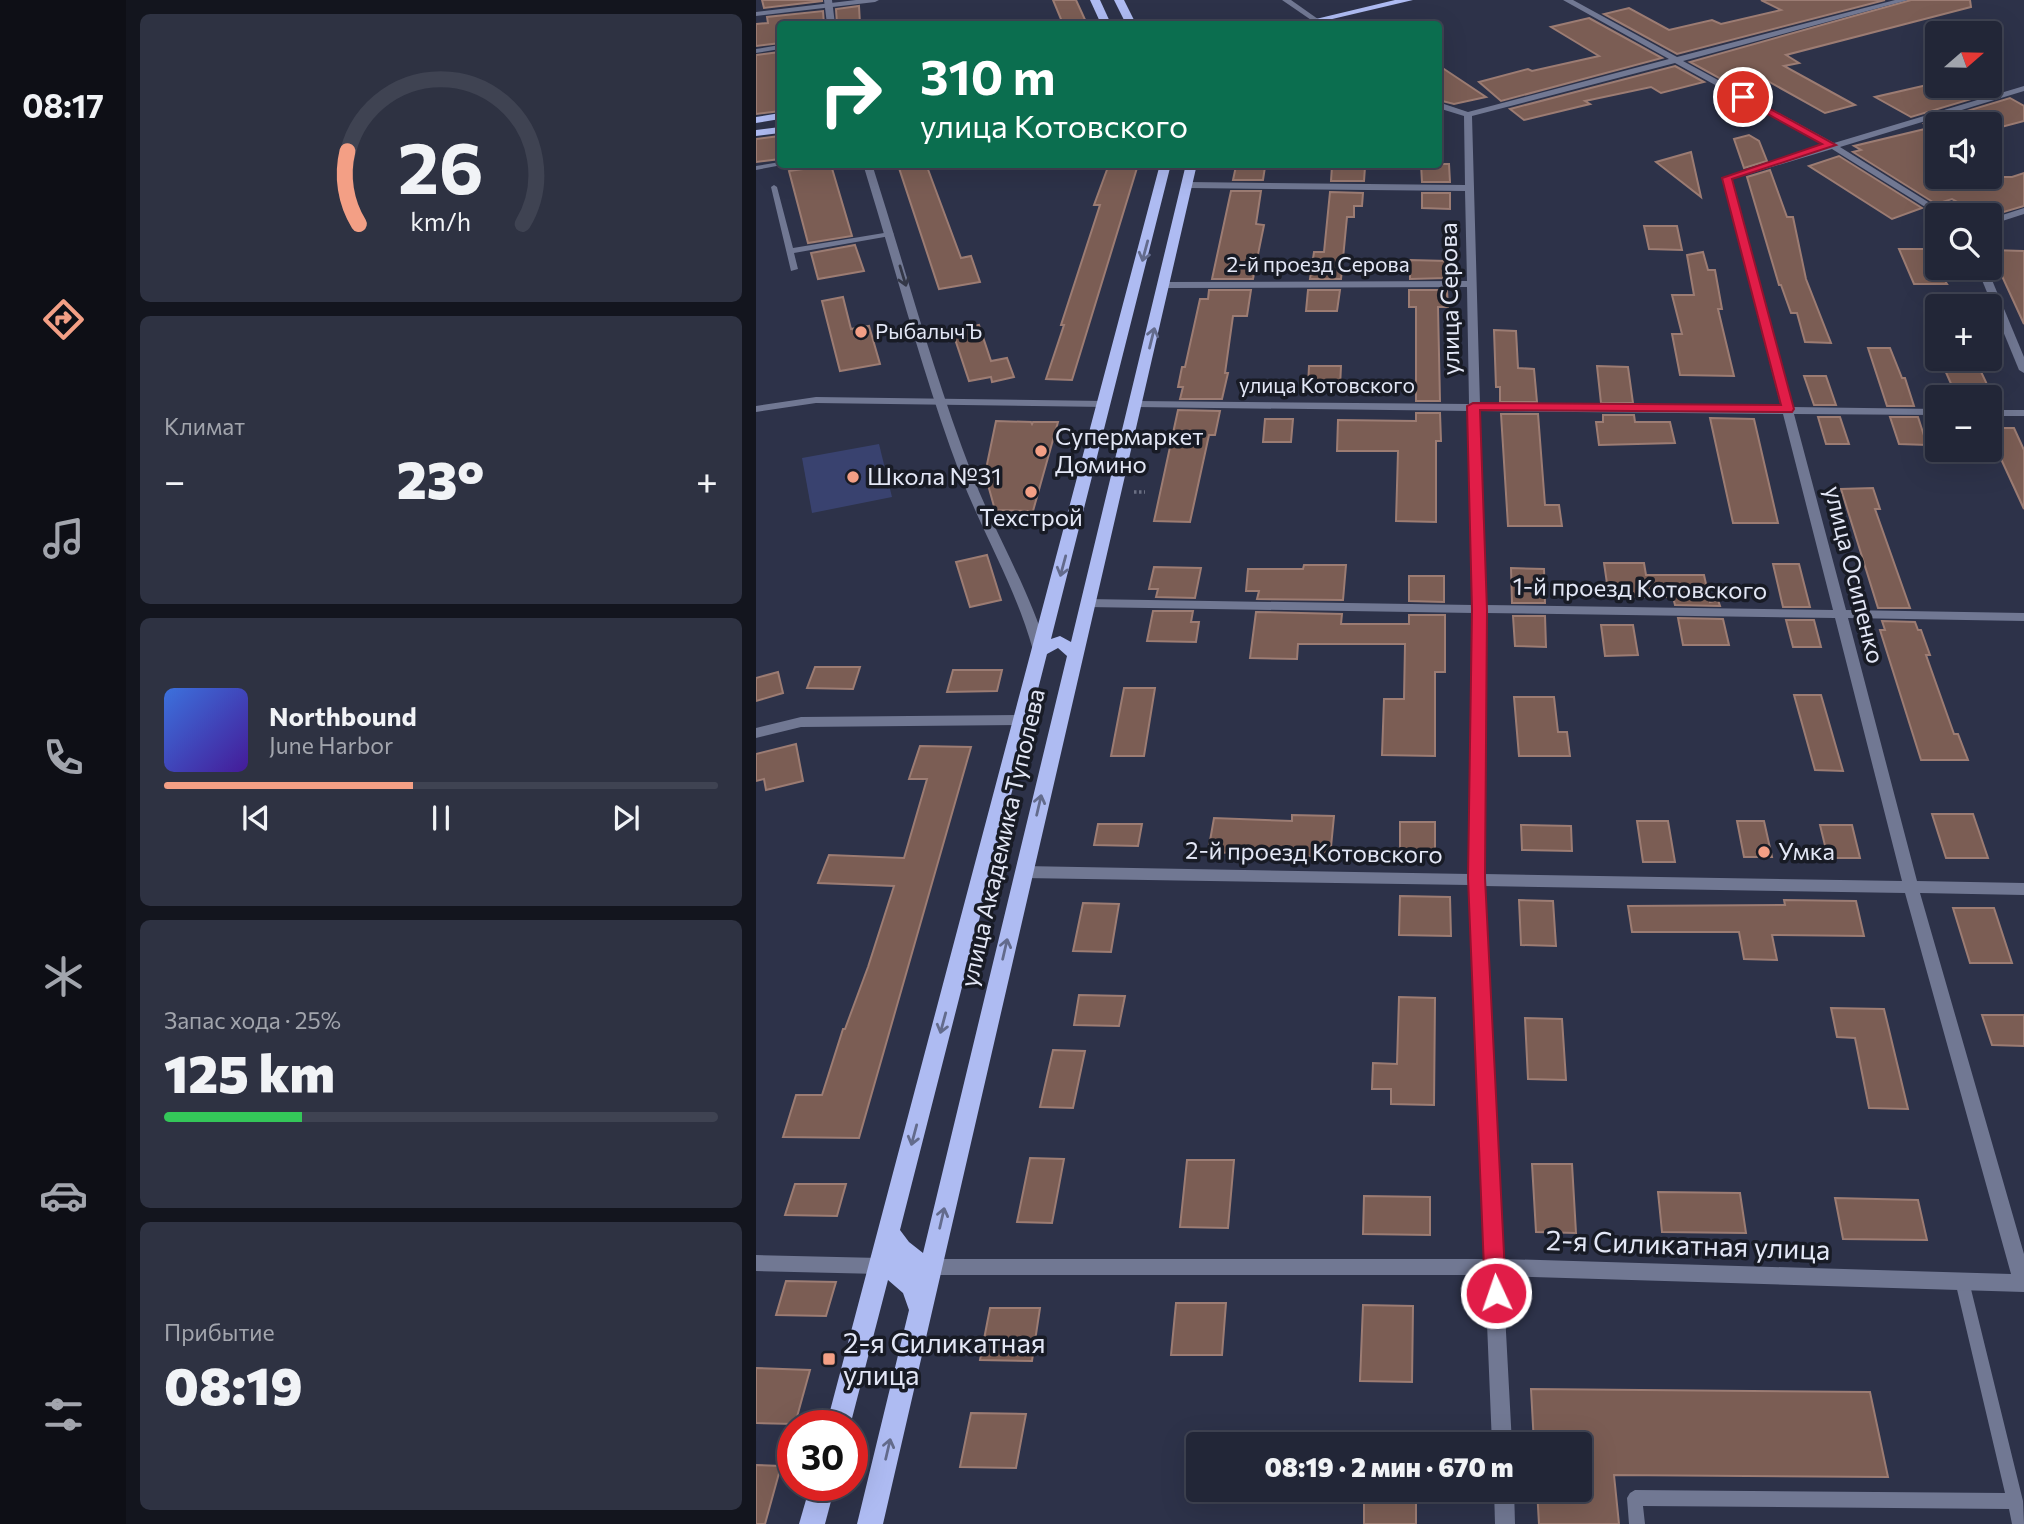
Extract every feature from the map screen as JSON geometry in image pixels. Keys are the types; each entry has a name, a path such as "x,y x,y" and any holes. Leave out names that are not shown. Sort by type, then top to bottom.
{"main road":[{"path":"1095,0 1105,21"},
{"path":"1119,0 1130,21"},
{"path":"1328,21 1408,0"},
{"path":"756,120 777,116"},
{"path":"756,133 777,130"},
{"name":"улица Академика Туполева","path":"842,1410 1165,168"},
{"name":"улица Академика Туполева","path":"870,1524 1191,168"},
{"path":"1041,650 1060,641 1075,654"},
{"path":"889,1231 895,1244 905,1254 916,1262 931,1267"},
{"path":"880,1266 893,1269 906,1278 916,1292 921,1309"},
{"path":"812,1524 818,1501"}],"street":[{"path":"756,14 829,3 875,0"},
{"path":"1286,0 1312,21"},
{"path":"1567,0 1831,145 1925,203"},
{"path":"1442,107 1468,115 1904,0"},
{"path":"829,3 831,21"},
{"path":"756,51 777,48"},
{"name":"улица Осипенко","path":"2023,1283 1911,887 1727,178 2024,88"},
{"name":"улица Серова","path":"1468,115 1479,610 1476,878 1502,1432"},
{"path":"868,168 940,403 984,521 1034,622 1041,650"},
{"path":"1189,185 1469,188"},
{"path":"2002,218 2024,211"},
{"path":"1987,280 2024,370"},
{"name":"2-й проезд Серова","path":"1164,285 1472,284"},
{"path":"756,410 816,400 1105,404"},
{"name":"улица Котовского","path":"1136,404 1925,412"},
{"path":"2002,413 2024,413"},
{"name":"1-й проезд Котовского","path":"1087,604 2024,617"},
{"path":"756,733 801,722 1023,720"},
{"name":"2-й проезд Котовского","path":"1024,872 2024,889"},
{"path":"756,1263 880,1266"},
{"name":"2-я Силикатная улица","path":"931,1267 1495,1267 2023,1283"},
{"path":"1504,1502 1505,1524"}],"lane":[{"path":"756,168 777,164"},
{"path":"774,187 794,269"},
{"path":"790,251 890,234"},
{"path":"1962,1281 2020,1524"},
{"path":"1637,1524 1635,1498 2015,1501"}],"shaded area":[{"path":"879,444 892,497 812,513 802,458"}],"building":[{"path":"762,0 822,0 822,1 764,8"},
{"path":"1053,0 1076,0 1086,21 1062,21"},
{"path":"1761,0 1885,0 1677,54 1604,14 1629,8 1669,30 1712,20 1721,24 1781,10"},
{"path":"1911,0 1970,0 1971,7 1786,55 1799,63 1784,66 1855,105 1825,113 1748,70 1719,78 1690,62"},
{"path":"859,6 860,21 837,21 836,9"},
{"path":"823,11 824,21 777,21 777,43 756,46 756,24 768,23 767,17"},
{"path":"1589,18 1662,58 1501,101 1479,82 1528,69 1532,71 1599,56 1551,27"},
{"path":"777,52 777,111 756,114 756,55"},
{"path":"1675,66 1704,82 1661,93 1651,87 1585,101 1590,104 1524,120 1510,109"},
{"path":"1442,68 1486,97 1454,104 1442,101"},
{"path":"1925,85 1925,98 1975,98 1911,117 1875,97"},
{"path":"2010,98 2024,106 2024,121 2002,127 2002,112 1964,112"},
{"path":"1925,129 1925,189 2002,189 2002,177 2024,173 2024,206 2002,213 2002,203 1959,203 1952,199 1934,203 1853,152 1861,150 1854,146"},
{"path":"1749,135 1759,141 1767,161 1744,168 1734,139"},
{"path":"777,136 777,159 756,162 756,139"},
{"path":"1691,152 1701,197 1656,162"},
{"path":"1839,156 1922,208 1892,219 1809,166"},
{"path":"1442,164 1449,164 1450,182 1422,182 1421,168 1442,168"},
{"path":"832,168 852,236 808,243 789,171"},
{"path":"899,168 927,168 961,258 971,256 980,282 939,289"},
{"path":"1108,168 1137,168 1072,380 1046,379 1100,205 1094,205"},
{"path":"1236,168 1265,168 1263,180 1233,180"},
{"path":"1332,168 1365,168 1364,181 1331,181"},
{"path":"1770,170 1787,217 1793,217 1806,279 1831,343 1805,342 1797,313 1791,313 1779,285 1747,177"},
{"path":"1231,191 1261,191 1256,224 1264,225 1253,279 1212,279"},
{"path":"1330,192 1363,193 1362,206 1354,206 1354,217 1347,217 1341,279 1310,279 1314,252 1324,252"},
{"path":"1422,193 1450,193 1450,209 1422,208"},
{"path":"1644,226 1677,226 1682,250 1649,249"},
{"path":"855,245 864,271 818,279 811,253"},
{"path":"1899,249 1925,249 1925,280 1944,280 1947,284 1914,284"},
{"path":"2002,250 2024,251 2024,324 2002,276"},
{"path":"1703,252 1708,270 1715,270 1722,309 1718,309 1734,376 1680,375 1672,334 1682,334 1672,295 1694,295 1687,255"},
{"path":"1410,260 1447,261 1447,278 1410,279"},
{"path":"1209,290 1251,290 1247,316 1233,316 1225,373 1228,373 1222,399 1180,399 1183,387 1178,387 1182,367 1185,367 1200,299 1208,299"},
{"path":"1308,290 1340,290 1337,311 1306,311"},
{"path":"1409,290 1447,290 1448,307 1438,307 1440,401 1416,401 1416,307 1409,307"},
{"path":"843,297 851,329 869,326 880,364 840,371 822,301"},
{"path":"979,325 991,361 1007,358 1014,377 992,382 991,377 969,381 952,330"},
{"path":"1494,330 1516,331 1518,368 1534,369 1537,402 1500,402 1500,387 1496,387"},
{"path":"1868,348 1890,348 1902,378 1905,378 1914,406 1887,406"},
{"path":"1309,366 1341,366 1340,387 1308,387"},
{"path":"1597,366 1628,367 1633,403 1601,403"},
{"path":"1945,371 1981,371 1987,385 1952,385"},
{"path":"1804,376 1826,376 1836,405 1814,405"},
{"path":"1178,410 1220,411 1215,435 1209,435 1190,522 1154,521"},
{"path":"1416,413 1440,413 1441,441 1436,441 1436,522 1396,521 1398,451 1337,451 1338,420 1416,421"},
{"path":"1501,414 1538,414 1545,505 1559,505 1562,526 1508,526"},
{"path":"1603,415 1634,415 1635,422 1670,422 1675,443 1599,445 1596,422 1603,422"},
{"path":"1818,417 1840,417 1849,444 1826,444"},
{"path":"1890,417 1918,417 1925,445 1899,444"},
{"path":"1710,418 1754,419 1778,523 1733,523"},
{"path":"1265,419 1293,419 1291,442 1263,442"},
{"path":"996,421 1032,424 1058,422 1033,511 995,510 985,474"},
{"path":"2002,428 2014,428 2024,450 2024,509 2002,461"},
{"path":"1873,488 1880,509 1875,509 1910,608 1878,608 1841,489"},
{"path":"987,555 1001,600 970,607 956,562"},
{"path":"1604,563 1644,563 1646,575 1704,575 1710,602 1718,600 1720,606 1675,605 1673,597 1609,597"},
{"path":"1773,564 1799,564 1810,607 1783,607"},
{"path":"1304,565 1346,565 1343,600 1257,599 1259,591 1246,591 1248,569 1303,569"},
{"path":"1154,567 1201,568 1195,598 1156,597 1158,589 1149,589"},
{"path":"1511,568 1544,569 1545,603 1512,603"},
{"path":"1409,576 1444,576 1444,602 1409,601"},
{"path":"1153,611 1193,611 1191,622 1199,622 1196,642 1147,641"},
{"path":"1256,612 1342,614 1341,624 1409,624 1409,615 1445,615 1445,672 1435,672 1435,756 1382,755 1384,699 1404,699 1405,644 1298,644 1297,659 1250,658"},
{"path":"1513,616 1545,616 1546,647 1515,646"},
{"path":"1678,618 1723,619 1729,645 1683,645"},
{"path":"1786,620 1814,620 1821,647 1793,647"},
{"path":"1882,621 1915,622 1918,630 1921,630 1930,655 1926,655 1954,734 1958,734 1968,760 1921,760 1880,630 1885,630"},
{"path":"1601,625 1633,625 1638,655 1605,656"},
{"path":"815,667 860,667 853,689 807,688"},
{"path":"953,670 1002,670 997,691 947,692"},
{"path":"778,672 783,693 756,701 756,678"},
{"path":"1124,688 1155,688 1144,756 1111,756"},
{"path":"1794,695 1821,695 1843,771 1815,770"},
{"path":"1514,697 1554,697 1558,732 1567,732 1570,756 1519,756"},
{"path":"796,744 803,781 766,790 764,779 756,781 756,754"},
{"path":"920,746 971,747 859,1138 783,1137 796,1095 822,1095 894,886 818,883 829,855 904,858 927,779 909,779"},
{"path":"1932,814 1973,814 1988,858 1946,858"},
{"path":"1292,815 1334,816 1330,857 1208,852 1214,818 1292,821"},
{"path":"1637,821 1668,821 1675,862 1643,862"},
{"path":"1737,821 1764,821 1772,857 1744,857"},
{"path":"1400,822 1435,822 1435,853 1400,853"},
{"path":"1098,824 1142,824 1138,846 1094,845"},
{"path":"1521,825 1571,826 1572,851 1522,850"},
{"path":"1820,825 1852,825 1860,858 1828,858"},
{"path":"1400,896 1450,897 1451,936 1399,935"},
{"path":"1519,900 1553,901 1556,946 1521,945"},
{"path":"1784,900 1856,901 1864,936 1772,935 1777,960 1744,959 1739,932 1632,932 1628,906 1785,905"},
{"path":"1083,903 1119,904 1111,952 1073,951"},
{"path":"1953,908 1994,908 2012,963 1970,963"},
{"path":"1079,995 1125,996 1119,1026 1074,1025"},
{"path":"1399,997 1435,998 1434,1105 1391,1104 1391,1089 1372,1089 1373,1063 1397,1064"},
{"path":"1831,1008 1884,1009 1908,1109 1869,1108 1855,1038 1837,1037"},
{"path":"1982,1015 2024,1015 2024,1046 1992,1045"},
{"path":"1525,1018 1562,1019 1566,1080 1528,1079"},
{"path":"1053,1050 1085,1051 1073,1108 1040,1107"},
{"path":"1030,1158 1064,1159 1052,1223 1017,1222"},
{"path":"1187,1160 1234,1160 1228,1228 1180,1227"},
{"path":"1532,1164 1572,1164 1576,1233 1536,1232"},
{"path":"795,1184 846,1184 837,1216 785,1215"},
{"path":"1658,1192 1740,1193 1746,1233 1662,1232"},
{"path":"1364,1196 1430,1197 1430,1235 1363,1234"},
{"path":"1835,1198 1918,1200 1927,1240 1843,1239"},
{"path":"786,1281 836,1282 826,1316 776,1315"},
{"path":"1176,1303 1226,1303 1222,1355 1171,1355"},
{"path":"1363,1305 1413,1306 1412,1382 1360,1381"},
{"path":"990,1308 1040,1308 1032,1361 980,1360"},
{"path":"756,1368 810,1370 799,1410 777,1410 777,1424 756,1423"},
{"path":"1531,1389 1870,1392 1888,1477 1614,1475 1619,1524 1539,1524 1538,1502 1592,1502 1592,1432 1533,1432"},
{"path":"971,1413 1026,1414 1016,1468 960,1467"},
{"path":"756,1465 777,1466 777,1480 765,1524 756,1524"},
{"path":"1364,1502 1416,1502 1416,1524 1364,1524"}],"place":[{"name":"РыбалычЪ","path":"861,332"},
{"name":"Супермаркет Домино","path":"1041,451"},
{"name":"Школа №31","path":"853,477"},
{"name":"Техстрой","path":"1031,492"},
{"name":"Умка","path":"1764,852"},
{"name":"2-я Силикатная улица","path":"829,1359"}],"route":[{"path":"1496,1293 1476,878 1479,610 1473,406 1788,409 1727,178 1831,145 1743,97"}]}
